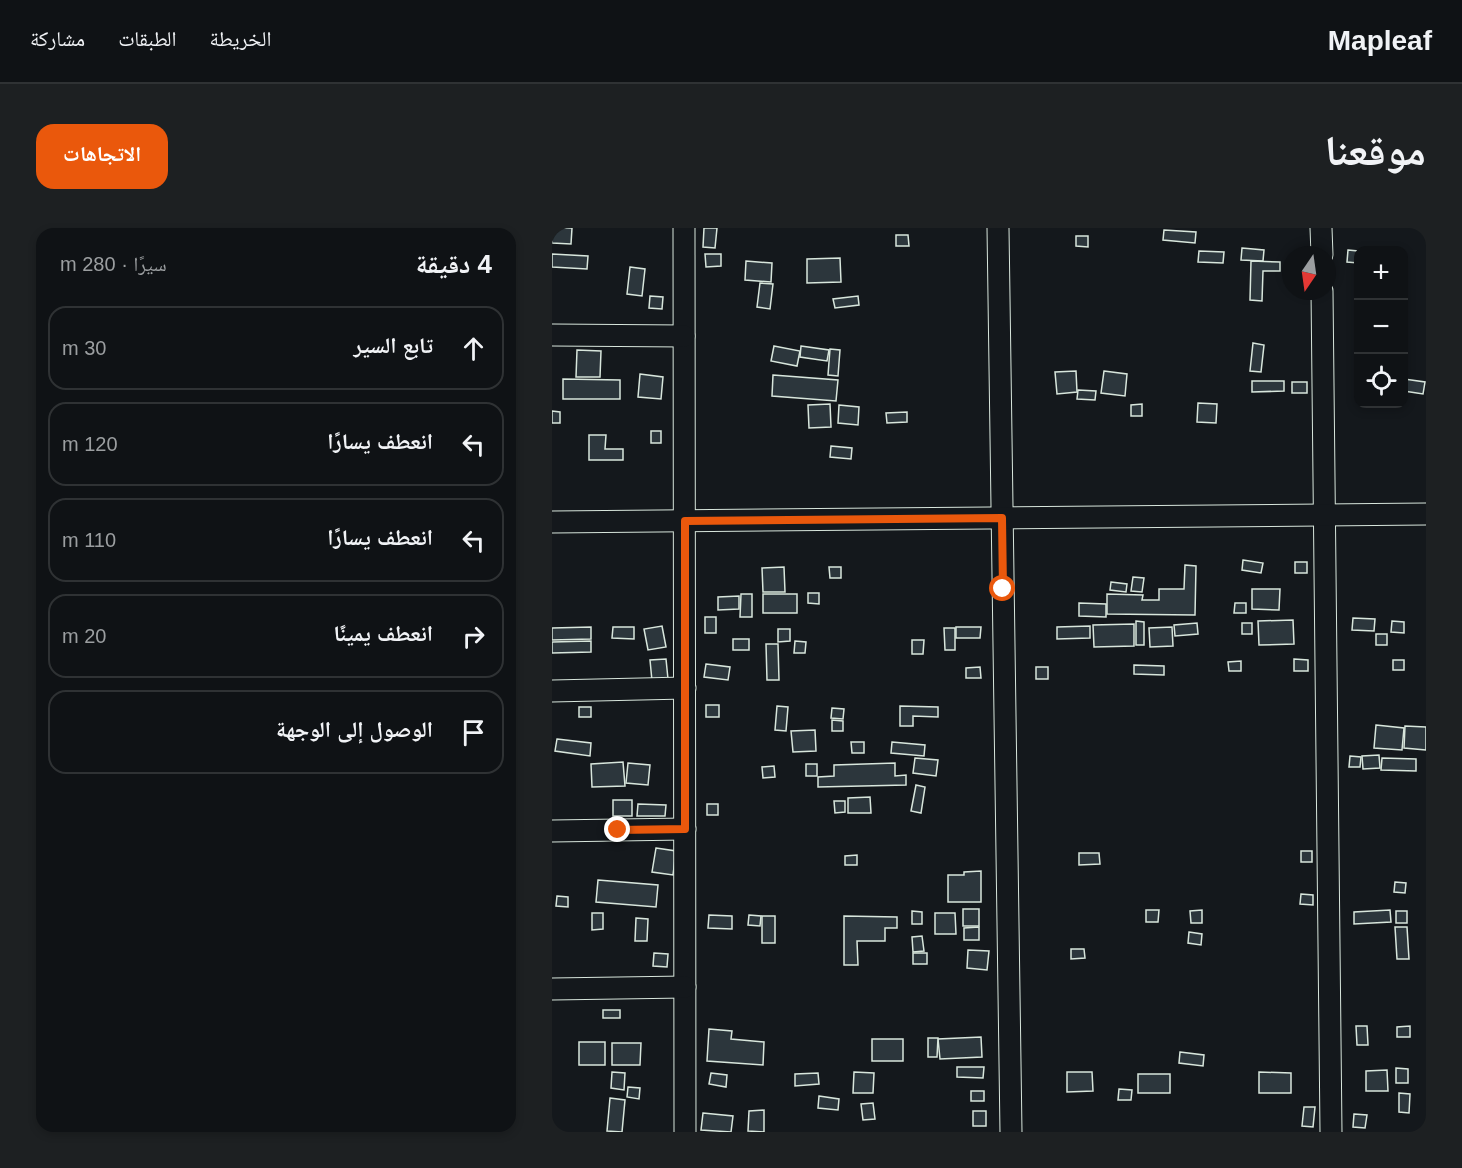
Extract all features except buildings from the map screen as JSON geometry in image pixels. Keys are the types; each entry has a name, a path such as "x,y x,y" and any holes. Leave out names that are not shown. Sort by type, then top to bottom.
{"street":[{"path":"684,228 685,1132"},
{"path":"998,228 1011,1132"},
{"path":"1322,228 1322,246"},
{"path":"1322,300 1331,1132"},
{"path":"552,335 684,336"},
{"path":"552,522 1426,514"},
{"path":"552,691 685,688"},
{"path":"552,831 685,829"},
{"path":"552,989 685,987"}],"route":[{"path":"618,830 685,829 685,521 1002,518 1003,589"}]}
